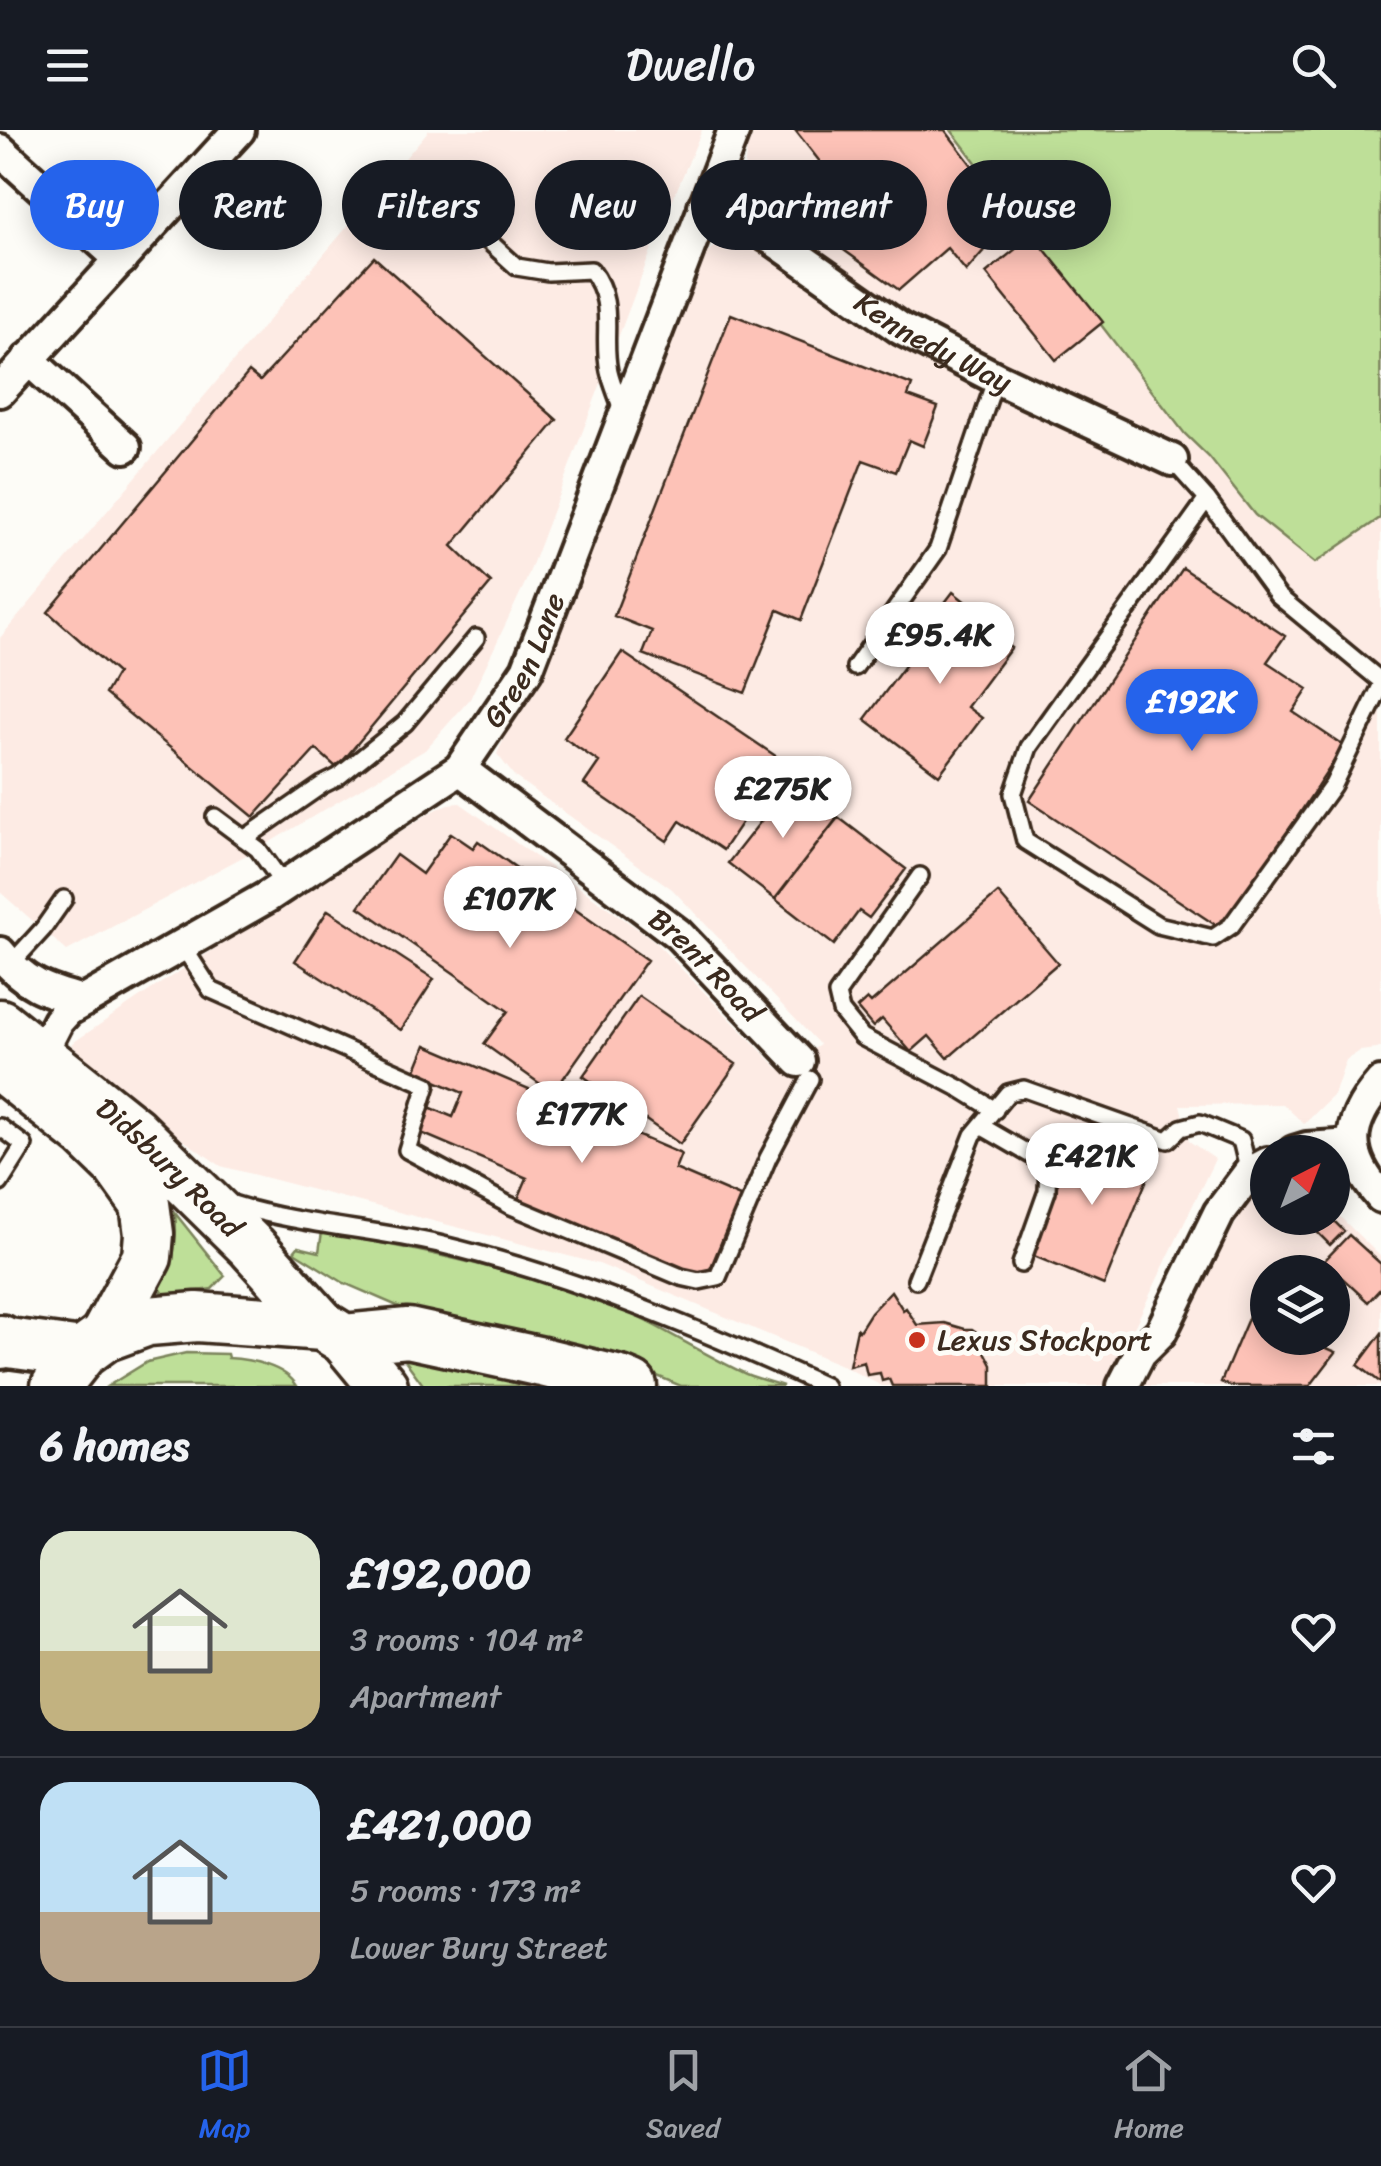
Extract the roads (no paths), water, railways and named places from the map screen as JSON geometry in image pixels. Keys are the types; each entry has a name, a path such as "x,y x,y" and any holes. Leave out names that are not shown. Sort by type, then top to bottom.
{"main road":[{"name":"Didsbury Road","path":"0,1024 20,1061 85,1134 158,1179 252,1247 383,1386"},
{"name":"Didsbury Road","path":"20,1061 134,1131 158,1179"},
{"name":"Didsbury Road","path":"80,1358 136,1281 147,1257 146,1204 158,1179"},
{"path":"0,1342 80,1358 148,1321 197,1318 333,1333 408,1333 632,1386"}],"street":[{"path":"0,391 239,130"},
{"name":"Green Lane","path":"722,160 734,130"},
{"path":"0,150 121,260"},
{"name":"Green Lane","path":"20,1061 68,1010 284,885 460,769 527,670 691,241"},
{"name":"Kennedy Way","path":"788,250 901,330 1172,460"},
{"path":"28,360 124,447"},
{"name":"Brent Road","path":"460,769 678,934 804,1070"},
{"path":"5,959 40,988 82,1001"},
{"path":"1381,1083 1363,1106 1352,1145 1360,1171 1381,1197"},
{"path":"1123,1386 1140,1353 1162,1332 1219,1213 1250,1177"}],"lane":[{"path":"498,250 516,267 548,272 591,270 601,283 607,311 608,369 625,418"},
{"path":"854,667 938,549 996,378"},
{"path":"1172,460 1207,500 1278,596 1381,684 1333,785 1230,926 1213,938 1158,925 1025,841 1013,794 1029,748 1207,500"},
{"path":"244,839 338,776 405,723 476,638"},
{"path":"215,817 258,849 284,885"},
{"path":"920,876 836,994 841,1012 862,1038 995,1110"},
{"path":"5,959 42,929 64,899"},
{"path":"182,945 211,990 427,1086 407,1150 509,1205 680,1277 699,1281 718,1278 804,1070"},
{"path":"916,1280 974,1135 1008,1093 1024,1089 1168,1140 1181,1128 1200,1122 1241,1140 1250,1155"},
{"path":"982,1126 1048,1165 1046,1191 1021,1264"},
{"path":"0,1128 24,1145 0,1183"},
{"path":"158,1179 255,1211 436,1244 541,1271 633,1304 825,1386"}],"place":[{"name":"Lexus Stockport","path":"917,1340"}]}
